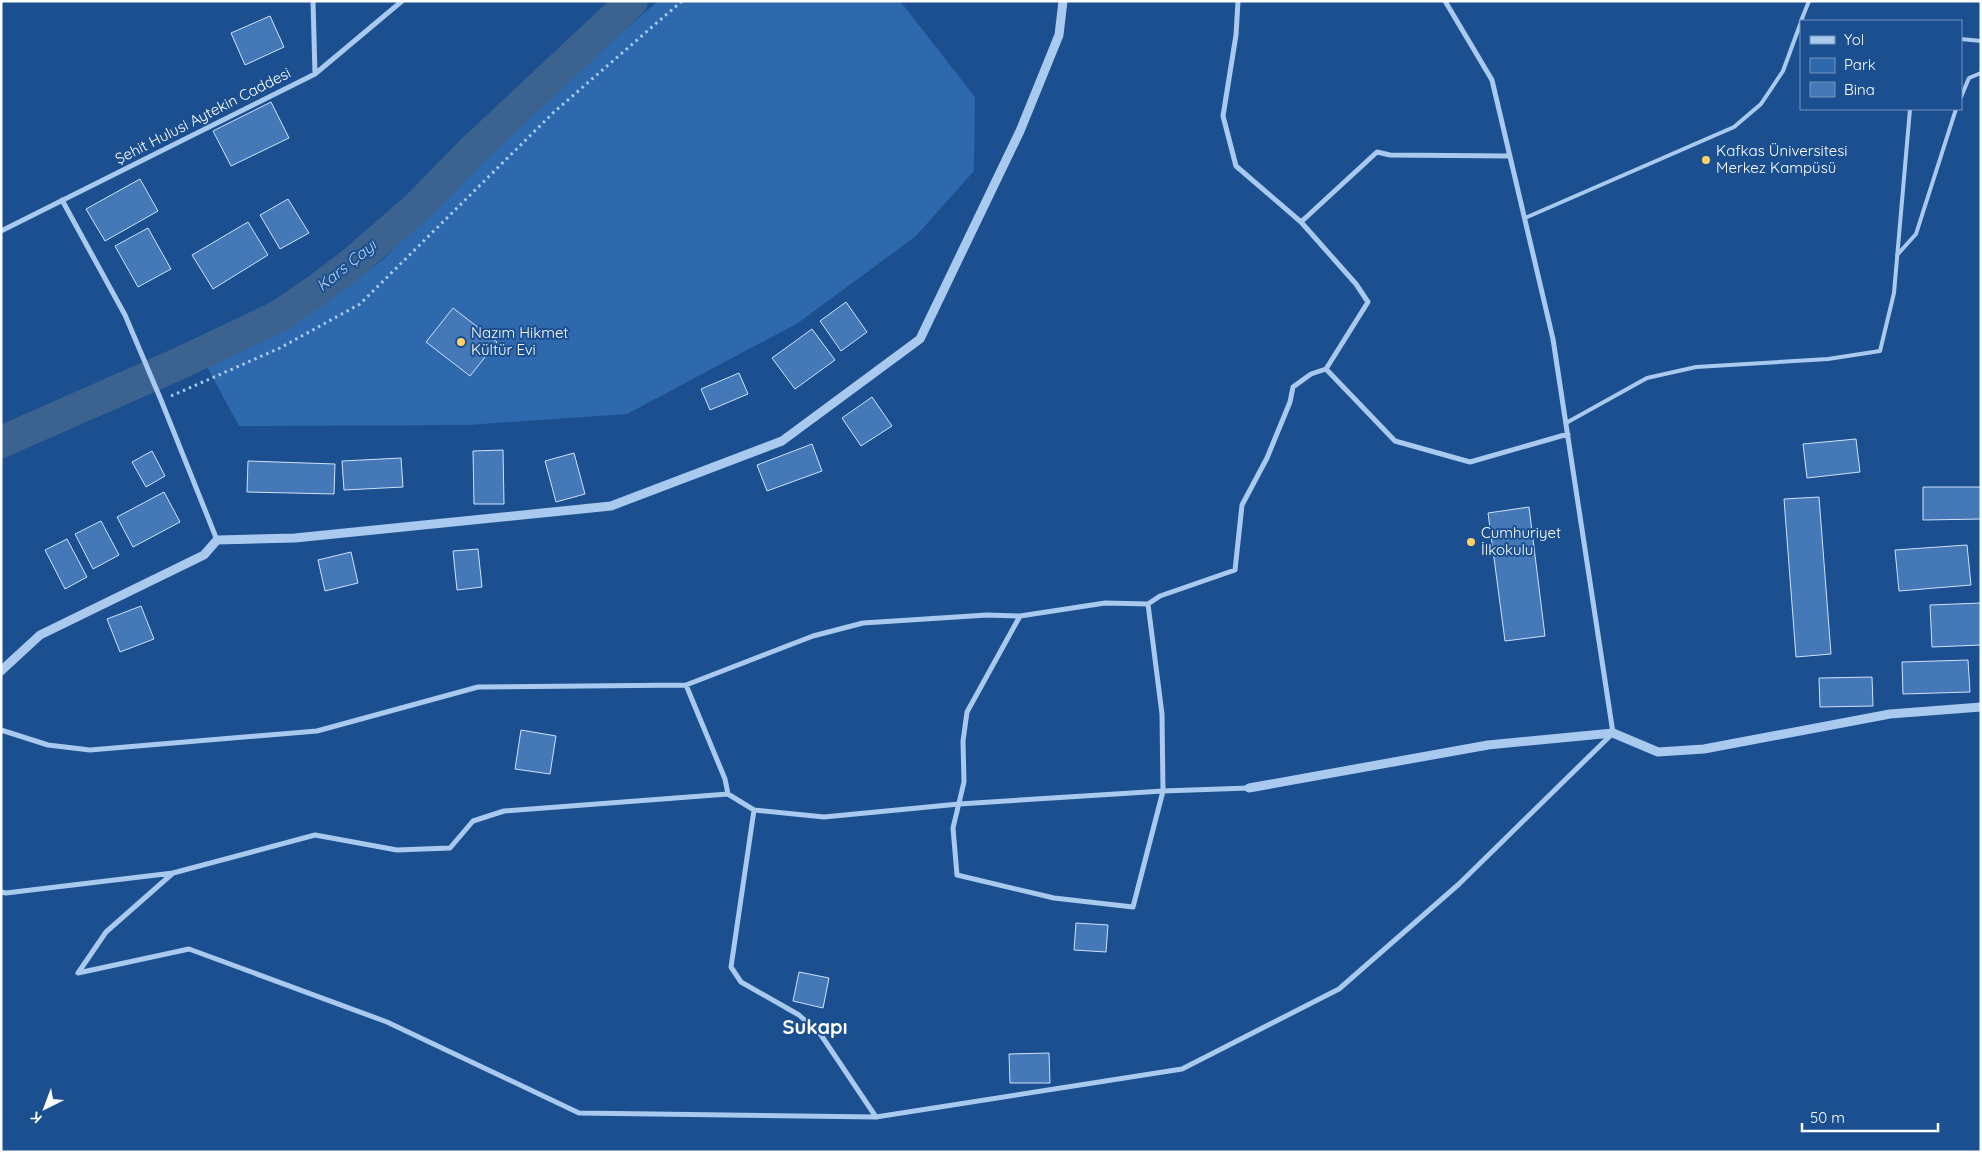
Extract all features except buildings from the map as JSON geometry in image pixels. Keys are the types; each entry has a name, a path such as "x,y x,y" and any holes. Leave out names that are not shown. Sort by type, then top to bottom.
{"street":[{"path":"313,1 314,74"},
{"name":"Şehit Hulusi Aytekin Caddesi","path":"1,231 314,74 402,1"},
{"path":"1,671 40,636 204,555 217,540 295,538 611,506 782,441 920,339 1020,131 1059,36 1062,1"},
{"path":"1,730 48,745 90,750 317,731 478,687 686,685 813,636 863,623 987,615 1020,616 1105,603 1148,604 1160,596 1235,570 1242,505 1267,458 1290,402 1293,387 1311,374 1326,369 1368,302 1356,284 1301,222 1236,166 1223,116 1236,35 1238,1"},
{"path":"1445,1 1492,80 1553,339 1613,733"},
{"path":"1301,222 1377,152 1390,155 1510,156"},
{"path":"62,200 125,315 217,540"},
{"path":"1326,369 1395,441 1470,462 1568,434"},
{"path":"1020,616 967,712 963,741 964,782 953,828 957,875 1054,898 1133,907 1163,791 1162,714 1148,604"},
{"path":"686,685 726,779 728,794"},
{"path":"1,892 6,893 173,873 315,836 397,850 450,848 473,821 504,811 728,794 754,810 824,817 959,804 1163,791 1249,788 1488,745 1613,733 1658,752 1704,749 1890,714 1981,707"},
{"path":"173,873 106,932 78,973 190,949 386,1022 579,1113 876,1117 1182,1069 1340,989 1459,884 1613,733"},
{"path":"754,810 731,967 741,982 799,1015 822,1035 876,1117"}],"lane":[{"path":"1802,20 1808,1"},
{"path":"1525,218 1734,126 1761,104 1783,72 1800,25"},
{"path":"1962,39 1981,41"},
{"path":"1962,95 1969,78 1981,73"},
{"path":"1566,423 1647,378 1696,367 1828,359 1880,351 1894,293 1910,110"},
{"path":"1897,255 1916,234 1956,110"}],"path":[{"path":"161,400 280,348 360,304 554,112 682,1"}],"green space":[{"path":"658,1 900,1 975,97 974,171 916,236 798,323 627,414 468,425 239,426 207,367 292,325 381,261 550,94"}],"waterway":[{"name":"Kars Çayı","path":"1,442 176,365 279,316 317,290 354,262 418,206 473,150 632,1"}],"place":[{"name":"Kafkas Üniversitesi Merkez Kampüsü","path":"1706,160"},
{"name":"Nazım Hikmet Kültür Evi","path":"461,342"},
{"name":"Cumhuriyet İlkokulu","path":"1471,542"}],"district":[{"name":"Sukapı","path":"815,1027"}]}
